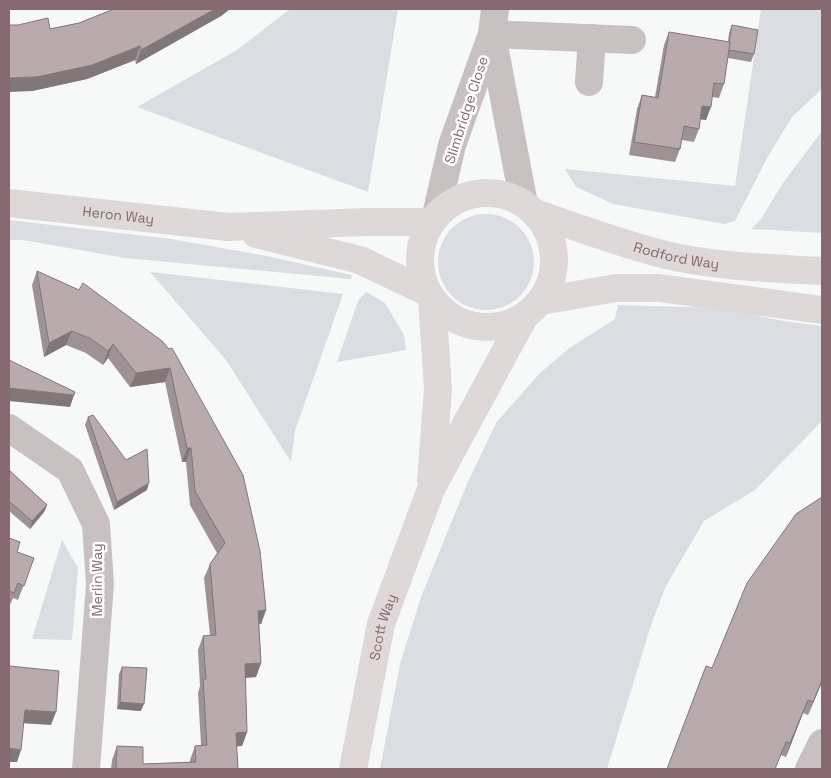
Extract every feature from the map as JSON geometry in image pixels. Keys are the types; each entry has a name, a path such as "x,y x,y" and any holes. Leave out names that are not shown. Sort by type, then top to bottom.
{"street":[{"path":"493,21 592,38 632,40"},
{"name":"Slimbridge Close","path":"493,21 529,208"},
{"name":"Slimbridge Close","path":"434,219 452,145 493,21"},
{"path":"589,82 592,38"},
{"path":"532,309 548,290 554,266 552,242 544,225 529,208 498,194 476,194 454,202 434,219 422,239 420,270 430,296 458,321 480,327 501,326 532,309 616,288 659,288 822,310"},
{"name":"Heron Way","path":"9,203 228,226 434,219"},
{"name":"Rodford Way","path":"529,208 619,241 668,255 736,266 822,271"},
{"name":"Heron Way","path":"228,226 360,260 430,296"},
{"name":"Scott Way","path":"430,296 438,388 431,489"},
{"name":"Scott Way","path":"353,769 382,624 431,489 532,309"},
{"name":"Merlin Way","path":"9,428 70,470 96,524 100,584 86,769"},
{"path":"809,769 822,743"}],"shaded area":[{"path":"290,9 398,9 368,192 137,107 237,50"},
{"path":"761,9 822,9 822,89 792,117 767,158 735,221 724,224 613,204 576,187 565,169 735,186"},
{"path":"822,131 822,233 751,229 761,219 783,183"},
{"path":"486,214 504,218 520,228 530,244 534,262 530,280 520,296 504,306 486,310 468,306 452,296 442,280 438,262 442,244 452,228 468,218"},
{"path":"9,220 171,239 267,256 352,275 351,279 125,258 23,240 9,240"},
{"path":"150,272 343,294 295,431 291,462 226,360"},
{"path":"366,292 385,303 404,335 406,350 337,362 358,301"},
{"path":"618,305 721,308 783,321 822,326 822,421 755,490 704,521 666,586 651,625 607,769 380,769 400,664 421,597 467,484 496,423 539,374 568,349 615,319"},
{"path":"62,540 78,568 72,640 32,639"}],"building":[{"path":"114,9 215,9 141,50 140,46 92,65 37,77 9,78 9,25 18,25 48,18 50,29 79,23"},
{"path":"732,25 758,30 754,54 729,50"},
{"path":"669,32 730,42 724,84 714,83 711,107 702,106 699,129 684,126 680,149 634,142 642,95 658,98"},
{"path":"37,271 79,290 83,283 162,341 169,349 172,348 243,475 260,551 266,610 258,611 261,663 245,664 247,732 236,733 238,769 116,769 117,746 143,747 143,764 196,762 195,746 207,745 203,679 206,679 203,636 216,635 210,564 225,543 195,491 191,448 187,448 170,368 136,373 113,344 108,351 91,339 72,331 49,343"},
{"path":"9,360 75,392 74,395 9,388"},
{"path":"93,415 126,460 147,449 149,483 117,502 88,417"},
{"path":"9,470 47,505 32,521 9,501"},
{"path":"822,497 822,680 813,702 808,700 790,743 786,742 775,769 667,769 706,666 712,668 747,583 796,514"},
{"path":"9,538 20,542 17,552 34,558 24,586 18,583 14,593 9,591"},
{"path":"9,666 59,671 56,712 25,710 21,750 9,748"},
{"path":"122,667 147,668 144,704 120,702"}]}
